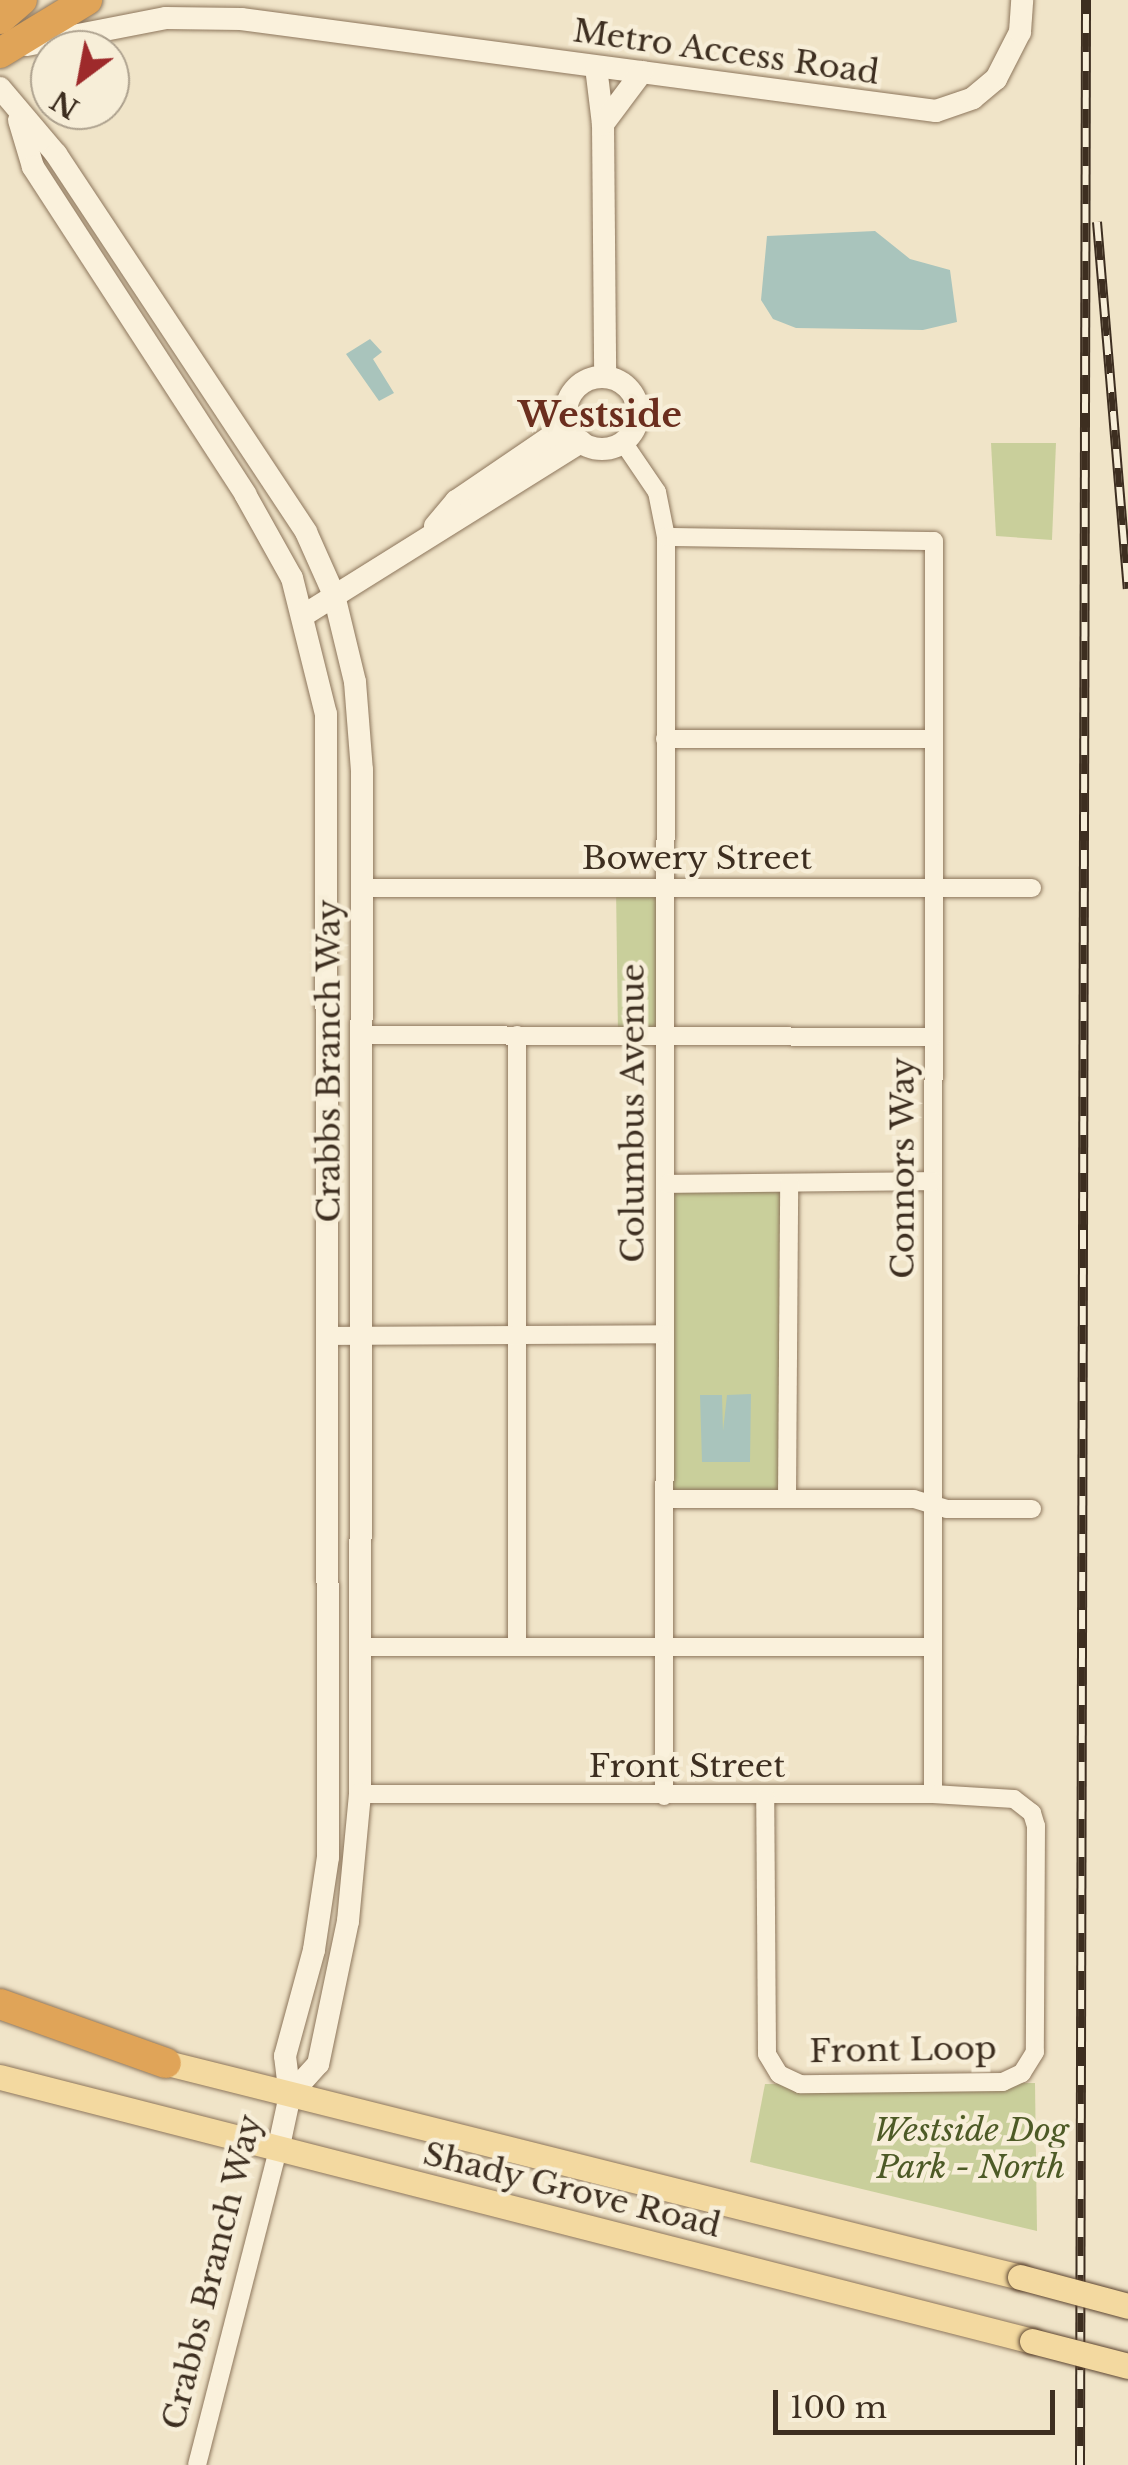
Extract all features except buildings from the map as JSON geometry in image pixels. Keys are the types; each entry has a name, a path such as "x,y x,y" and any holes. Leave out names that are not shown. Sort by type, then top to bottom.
{"highway":[{"path":"0,19 22,0"},
{"path":"0,53 87,0"},
{"path":"0,2004 166,2063"}],"main road":[{"name":"Metro Access Road","path":"0,53 87,30 202,18 642,72 860,104 951,109 996,79 1020,32 1022,0"},
{"path":"596,67 603,124 605,377"},
{"path":"603,124 642,72"},
{"name":"Crabbs Branch Way","path":"0,88 16,112 56,154 306,532 334,595 355,682 361,888 360,1794 348,1921 318,2064 290,2095"},
{"name":"Crabbs Branch Way","path":"16,112 33,167 245,494 292,578 326,714 328,1857 314,1950 285,2056 290,2095 278,2146"},
{"path":"605,377 623,384 635,399 635,427 623,442 602,449 575,433 571,396 585,382 605,377"},
{"path":"304,616 433,529 468,516 575,433"},
{"name":"Shady Grove Road","path":"0,2019 1128,2306"},
{"name":"Shady Grove Road","path":"0,2077 1128,2366"}],"street":[{"name":"Columbus Avenue","path":"623,442 656,492 666,537 664,1796"},
{"name":"Connors Way","path":"666,537 934,541 933,1794"},
{"path":"665,738 933,740"},
{"name":"Bowery Street","path":"361,888 1032,888"},
{"path":"360,1034 933,1037"},
{"path":"517,1036 517,1647"},
{"path":"667,1184 933,1182"},
{"path":"786,1498 788,1183"},
{"path":"328,1336 664,1334"},
{"path":"665,1499 786,1498 1032,1510"},
{"path":"358,1648 932,1647"},
{"name":"Front Street","path":"360,1794 933,1794 1014,1799"},
{"name":"Front Loop","path":"765,1797 767,2054 779,2074 800,2084 1003,2082 1030,2064 1036,1826 1032,1812 1014,1799"},
{"name":"Crabbs Branch Way","path":"197,2465 278,2146"}],"green space":[{"path":"991,443 1056,443 1052,540 996,536"},
{"path":"665,886 665,1036 618,1036 616,887"},
{"path":"789,1183 785,1496 667,1496 671,1187"},
{"name":"Westside Dog Park - North","path":"1035,2083 1037,2231 750,2162 765,2084"}],"water":[{"path":"875,231 910,259 950,270 957,322 923,330 796,328 773,319 761,300 767,236"},
{"path":"370,339 382,352 373,359 394,393 379,401 346,354"},
{"path":"751,1394 750,1462 702,1462 700,1395 722,1395 723,1431 727,1395"}],"railway":[{"path":"1080,2465 1086,0"},
{"path":"1097,222 1128,589"}],"district":[{"name":"Westside","path":"600,415"}]}
